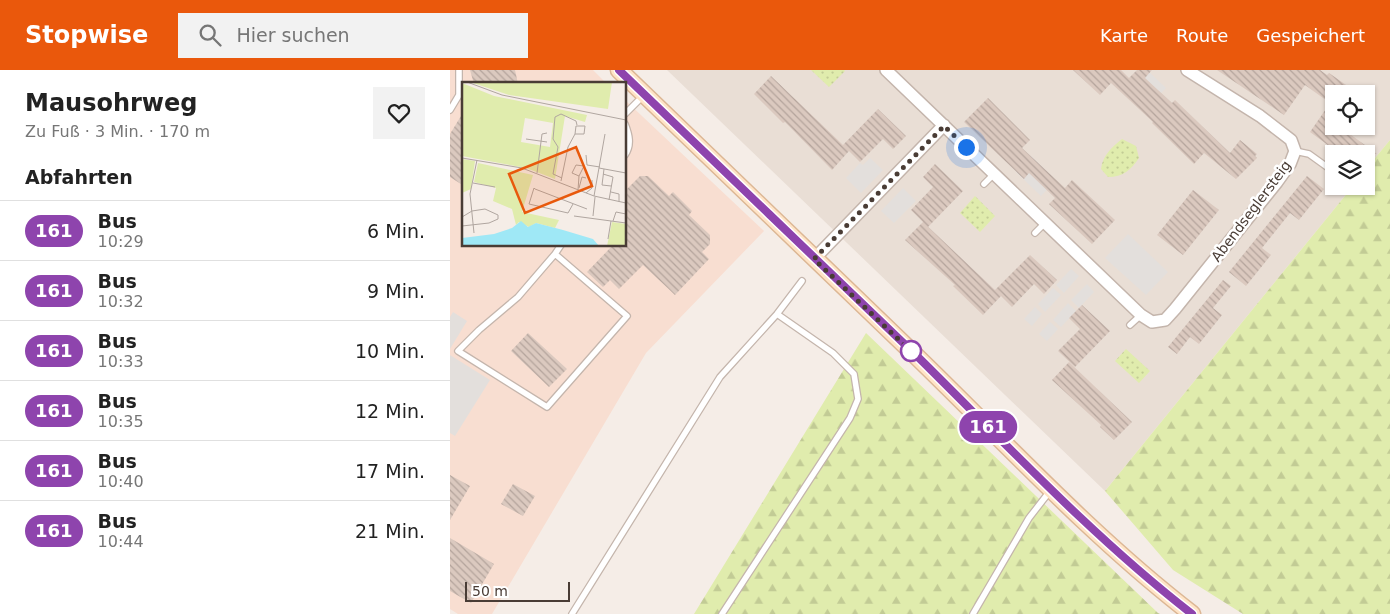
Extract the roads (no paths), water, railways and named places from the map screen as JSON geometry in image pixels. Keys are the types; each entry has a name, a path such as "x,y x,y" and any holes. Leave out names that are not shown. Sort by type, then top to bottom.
{"main road":[{"path":"619,70 1052,490 1120,554 1192,614"}],"street":[{"path":"886,70 1141,315"},
{"name":"Abendseglersteig","path":"1141,315 1152,322 1165,320 1277,182 1290,164 1295,150 1291,140 1260,116 1187,70"},
{"path":"814,259 944,126"}],"lane":[{"path":"450,110 459,95 459,70"},
{"path":"626,113 645,95"},
{"path":"626,127 629,135 628,151 626,154"},
{"path":"1295,150 1309,154 1325,166"},
{"path":"984,184 994,174"},
{"path":"1035,233 1045,223"},
{"path":"555,254 627,316 547,407 458,351 479,330 518,297 560,246"},
{"path":"572,614 720,377 777,314 802,281"},
{"path":"722,614 850,418 858,399 854,374 833,353 777,314"},
{"path":"1130,325 1141,315"},
{"path":"973,614 1029,518 1052,490"}]}
